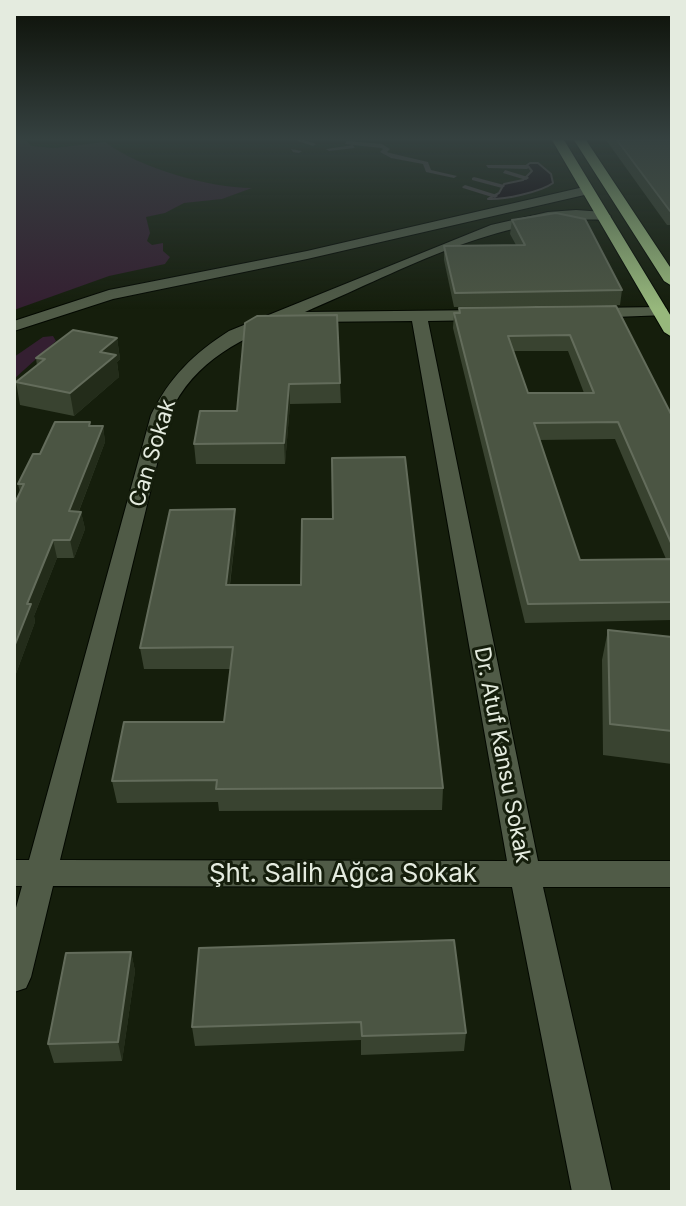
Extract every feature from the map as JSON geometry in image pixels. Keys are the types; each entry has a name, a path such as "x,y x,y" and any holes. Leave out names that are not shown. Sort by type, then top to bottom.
{"highway":[{"path":"592,196 672,332"},
{"path":"617,196 672,281"},
{"path":"604,216 629,215"}],"street":[{"path":"14,326 109,295 307,255 559,196"},
{"path":"527,203 546,215"},
{"name":"Can Sokak","path":"14,977 27,874 160,415 170,390 186,370 235,335 500,225 546,215 574,213 604,216"},
{"path":"578,314 661,312"},
{"path":"278,318 499,315"},
{"name":"Dr. Atuf Kansu Sokak","path":"419,316 525,875 592,1192"},
{"name":"Şht. Salih Ağca Sokak","path":"27,874 672,874"}],"shaded area":[{"path":"14,196 229,196 184,203 165,213 146,217 150,233 147,241 152,245 163,243 163,251 170,257 165,264 109,276 14,310"},
{"path":"53,336 56,341 14,379 14,357 43,337"}],"building":[{"path":"659,196 672,196 670,211"},
{"path":"556,213 585,219 622,290 455,293 444,246 525,245 512,220"},
{"path":"616,306 672,416 672,545 618,422 534,423 580,560 672,559 672,602 528,604 454,313 460,313 459,308","holes":["570,335 594,393 528,393 508,336"]},
{"path":"337,315 340,383 289,384 284,443 194,444 200,411 237,411 245,323 257,316"},
{"path":"73,330 117,338 100,352 116,355 70,393 16,382 45,359 36,358"},
{"path":"55,422 90,422 89,426 103,426 69,511 81,512 70,540 53,540 27,604 31,604 14,647 14,505 24,484 18,484 33,454 40,454"},
{"path":"405,457 443,788 216,789 217,780 112,781 124,722 224,722 233,647 140,648 170,510 235,509 226,585 301,585 302,519 333,519 332,458"},
{"path":"608,630 672,637 672,731 610,724"},
{"path":"454,940 466,1033 362,1036 361,1022 192,1027 199,948"},
{"path":"131,952 118,1042 48,1044 66,953"}]}
